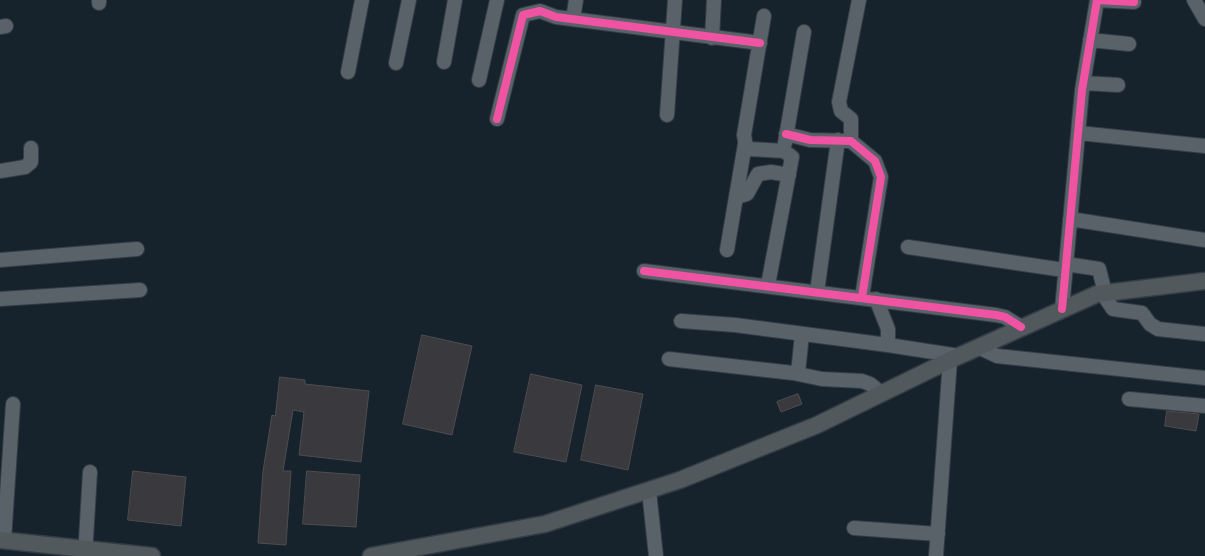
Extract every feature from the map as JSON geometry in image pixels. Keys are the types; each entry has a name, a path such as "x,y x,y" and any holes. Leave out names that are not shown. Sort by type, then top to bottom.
{"main road":[{"path":"371,556 545,524 648,491 817,425 1020,327 1103,293 1205,280"},
{"path":"2,540 85,553 152,556"}],"street":[{"path":"348,72 362,0"},
{"path":"396,63 409,0"},
{"path":"444,62 455,0"},
{"path":"479,80 497,0"},
{"path":"573,19 576,0"},
{"path":"667,115 675,0"},
{"path":"712,38 714,0"},
{"path":"817,292 844,140 851,119 842,111 839,102 859,0"},
{"path":"1062,309 1083,83 1097,0 1134,2"},
{"path":"1194,0 1205,20"},
{"path":"497,118 520,19 523,15 539,6 544,14 573,19 760,43"},
{"path":"726,250 745,144 744,135 764,16"},
{"path":"784,151 804,32"},
{"path":"1090,40 1129,44"},
{"path":"1083,83 1118,86"},
{"path":"1079,133 1205,146"},
{"path":"786,134 810,140 844,140 875,161 880,172 869,298 887,324 888,345"},
{"path":"745,144 746,147 759,150 784,151 792,157 768,286"},
{"path":"0,171 25,167 31,162 31,148"},
{"path":"736,197 747,194 758,174 771,172 789,176"},
{"path":"1070,219 1205,240"},
{"path":"908,247 1065,267 1099,269 1103,293 1113,309 1142,313 1150,324 1158,329 1205,334"},
{"path":"0,260 137,249"},
{"path":"644,271 996,315 1005,317 1020,327"},
{"path":"0,299 140,290"},
{"path":"681,321 719,323 888,345 954,358 936,556"},
{"path":"798,374 802,334"},
{"path":"978,347 997,356 1205,378"},
{"path":"669,359 798,374 822,379 862,381 870,384 882,394"},
{"path":"1129,399 1205,406"},
{"path":"2,540 13,404"},
{"path":"85,553 90,472"},
{"path":"648,491 656,556"},
{"path":"854,528 938,534"}],"building":[{"path":"422,335 472,346 452,435 403,424"},
{"path":"531,374 582,385 566,462 514,452"},
{"path":"280,377 305,380 305,384 369,391 361,462 299,455 304,412 293,410 283,471 291,471 286,545 258,543 263,471 272,415 275,416"},
{"path":"596,385 643,394 628,470 581,460"},
{"path":"798,394 802,404 781,412 777,402"},
{"path":"1167,411 1199,414 1196,431 1165,426"},
{"path":"133,471 186,477 181,526 128,520"},
{"path":"307,471 360,475 356,527 303,524"}],"cycle path":[{"path":"1062,309 1082,90 1097,0 1134,2"},
{"path":"497,119 523,15 540,11 556,17 760,43"},
{"path":"786,134 810,140 851,141 875,161 881,177 862,297"},
{"path":"644,271 996,315 1005,317 1021,327"}]}
